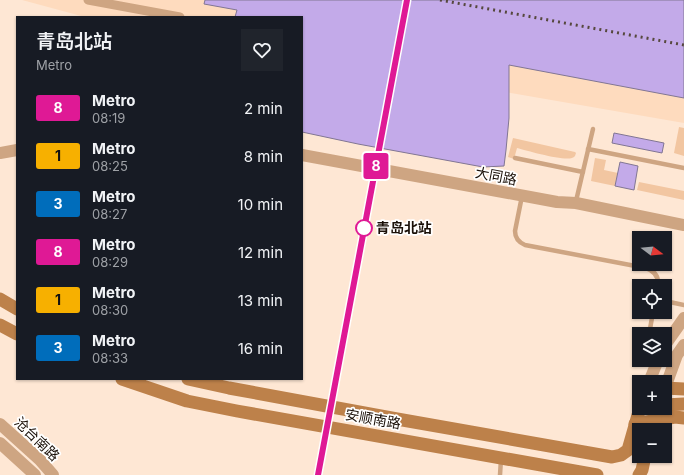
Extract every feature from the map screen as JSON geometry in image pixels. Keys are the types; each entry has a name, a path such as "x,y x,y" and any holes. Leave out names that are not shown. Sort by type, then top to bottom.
{"main road":[{"path":"0,299 16,308"},
{"path":"0,325 16,333"},
{"name":"安顺南路","path":"125,380 188,401 237,412 597,475"},
{"name":"安顺南路","path":"192,380 351,411 612,457 621,455 628,450 632,435"},
{"path":"672,388 684,389"},
{"path":"672,405 684,404"},
{"path":"660,423 675,417 684,418"},
{"path":"639,475 644,463"}],"street":[{"path":"88,0 175,16"},
{"path":"0,153 16,150"},
{"name":"大同路","path":"303,156 522,196 557,202 576,203 684,225"},
{"path":"672,335 684,318"},
{"path":"670,375 677,355 684,345"},
{"name":"沧台南路","path":"0,424 40,460 53,475"},
{"name":"沧台南路","path":"0,443 35,475"}],"lane":[{"path":"576,203 593,129"},
{"path":"588,149 684,168"},
{"path":"514,158 583,172"},
{"path":"522,196 515,231 515,236 520,243 650,269 657,276 657,279"},
{"path":"672,302 684,304"},
{"path":"500,475 501,457"}],"shaded area":[{"path":"22,0 684,0 684,123 303,57 303,16 81,16"},
{"path":"679,127 684,128 684,156 674,153"},
{"path":"513,138 576,153 575,156 568,159 517,148 514,159 508,157"},
{"path":"595,158 606,160 604,170 618,173 615,186 591,181"},
{"path":"639,182 684,191 684,200 637,190"}],"building":[{"path":"205,0 684,0 684,98 509,65 509,118 504,166 483,167 358,144 303,132 303,16 235,16 237,10 204,4"},
{"path":"614,133 664,143 662,153 612,143"},
{"path":"620,162 638,166 634,190 615,186"}],"railway":[{"path":"440,0 684,45"}],"metro line":[{"name":"8","path":"318,475 407,0"}],"place":[{"name":"青岛北站","path":"364,228"}]}
